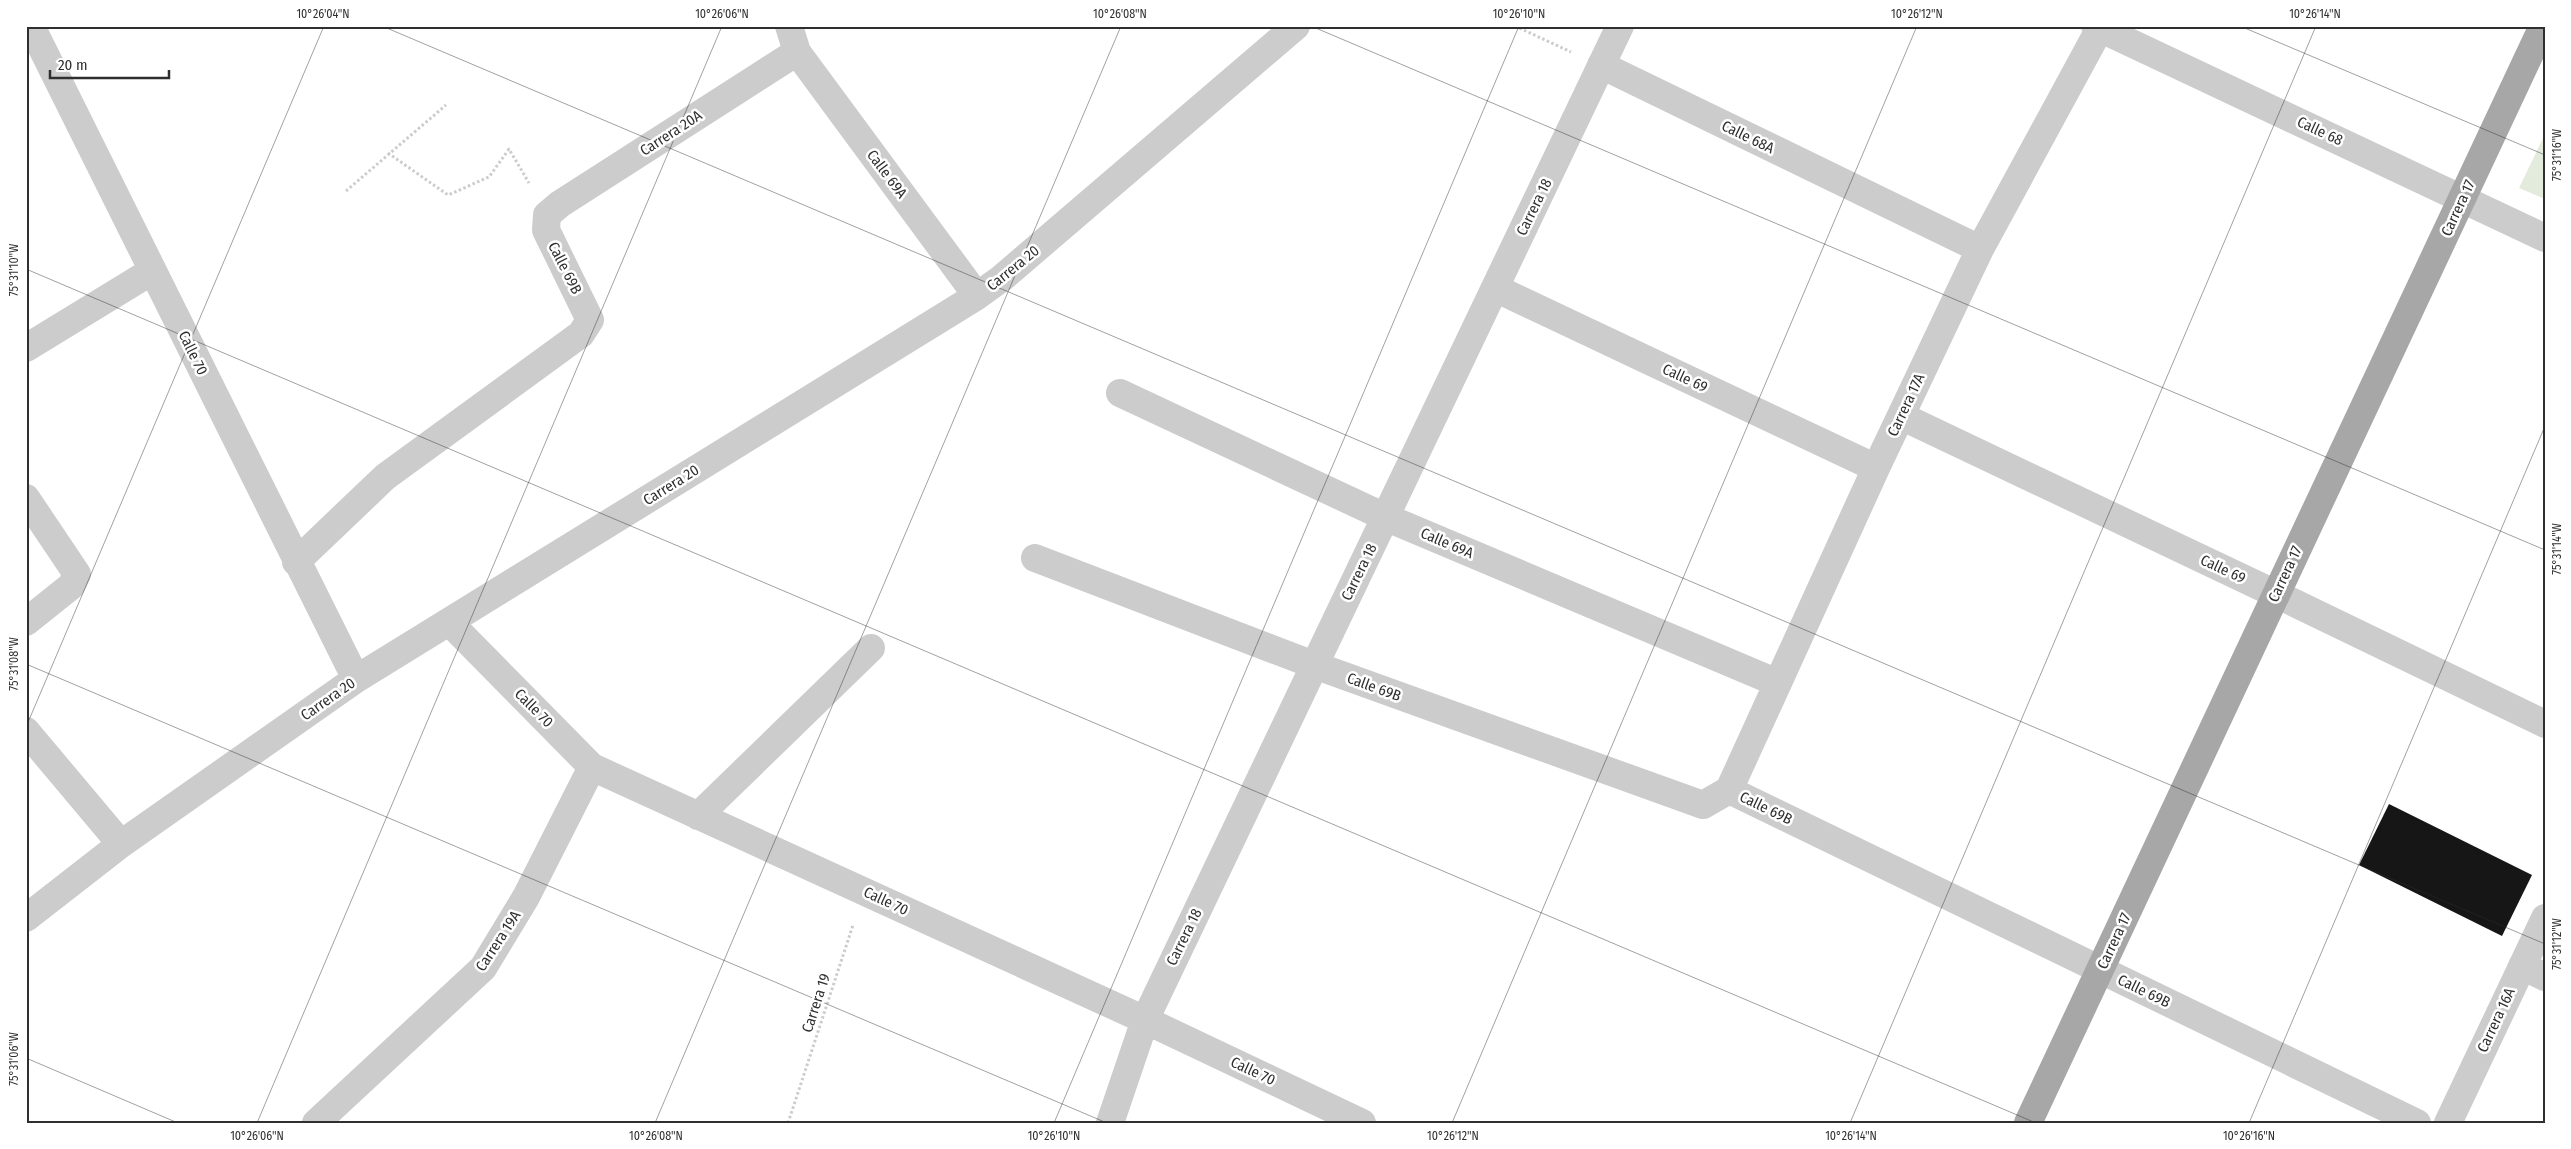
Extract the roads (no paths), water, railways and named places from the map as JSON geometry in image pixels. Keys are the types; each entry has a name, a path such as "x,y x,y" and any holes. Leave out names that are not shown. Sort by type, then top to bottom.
{"main road":[{"name":"Carrera 17","path":"2028,1123 2543,26"}],"street":[{"name":"Calle 70","path":"31,26 296,562 356,679"},
{"path":"789,26 796,52"},
{"name":"Carrera 20","path":"26,918 121,844 356,679 450,623 977,296 1002,278 1296,26"},
{"name":"Carrera 18","path":"1110,1123 1144,1020 1620,26"},
{"name":"Calle 68","path":"2097,27 2545,238"},
{"name":"Carrera 17A","path":"1729,790 1876,468 1980,249 2097,27"},
{"name":"Carrera 20A","path":"547,215 796,52"},
{"name":"Calle 69A","path":"796,52 977,296"},
{"name":"Calle 68A","path":"1601,65 1980,249"},
{"name":"Calle 69B","path":"296,562 384,477 581,334 590,320 546,230 547,215"},
{"path":"26,348 152,271"},
{"name":"Calle 69","path":"1494,288 1876,468"},
{"name":"Calle 69A","path":"1120,393 1385,517 1778,683"},
{"name":"Calle 69","path":"1901,416 2545,724"},
{"path":"26,498 77,574 71,586 26,622"},
{"name":"Calle 69B","path":"1035,558 1314,665 1703,805 1729,790 2417,1123"},
{"name":"Calle 70","path":"450,623 592,767 1144,1020 1362,1123"},
{"path":"698,816 871,648"},
{"path":"26,731 121,844"},
{"name":"Carrera 19A","path":"316,1123 483,968 526,897 592,767"},
{"name":"Carrera 16A","path":"2448,1123 2533,971 2545,918"}]}
